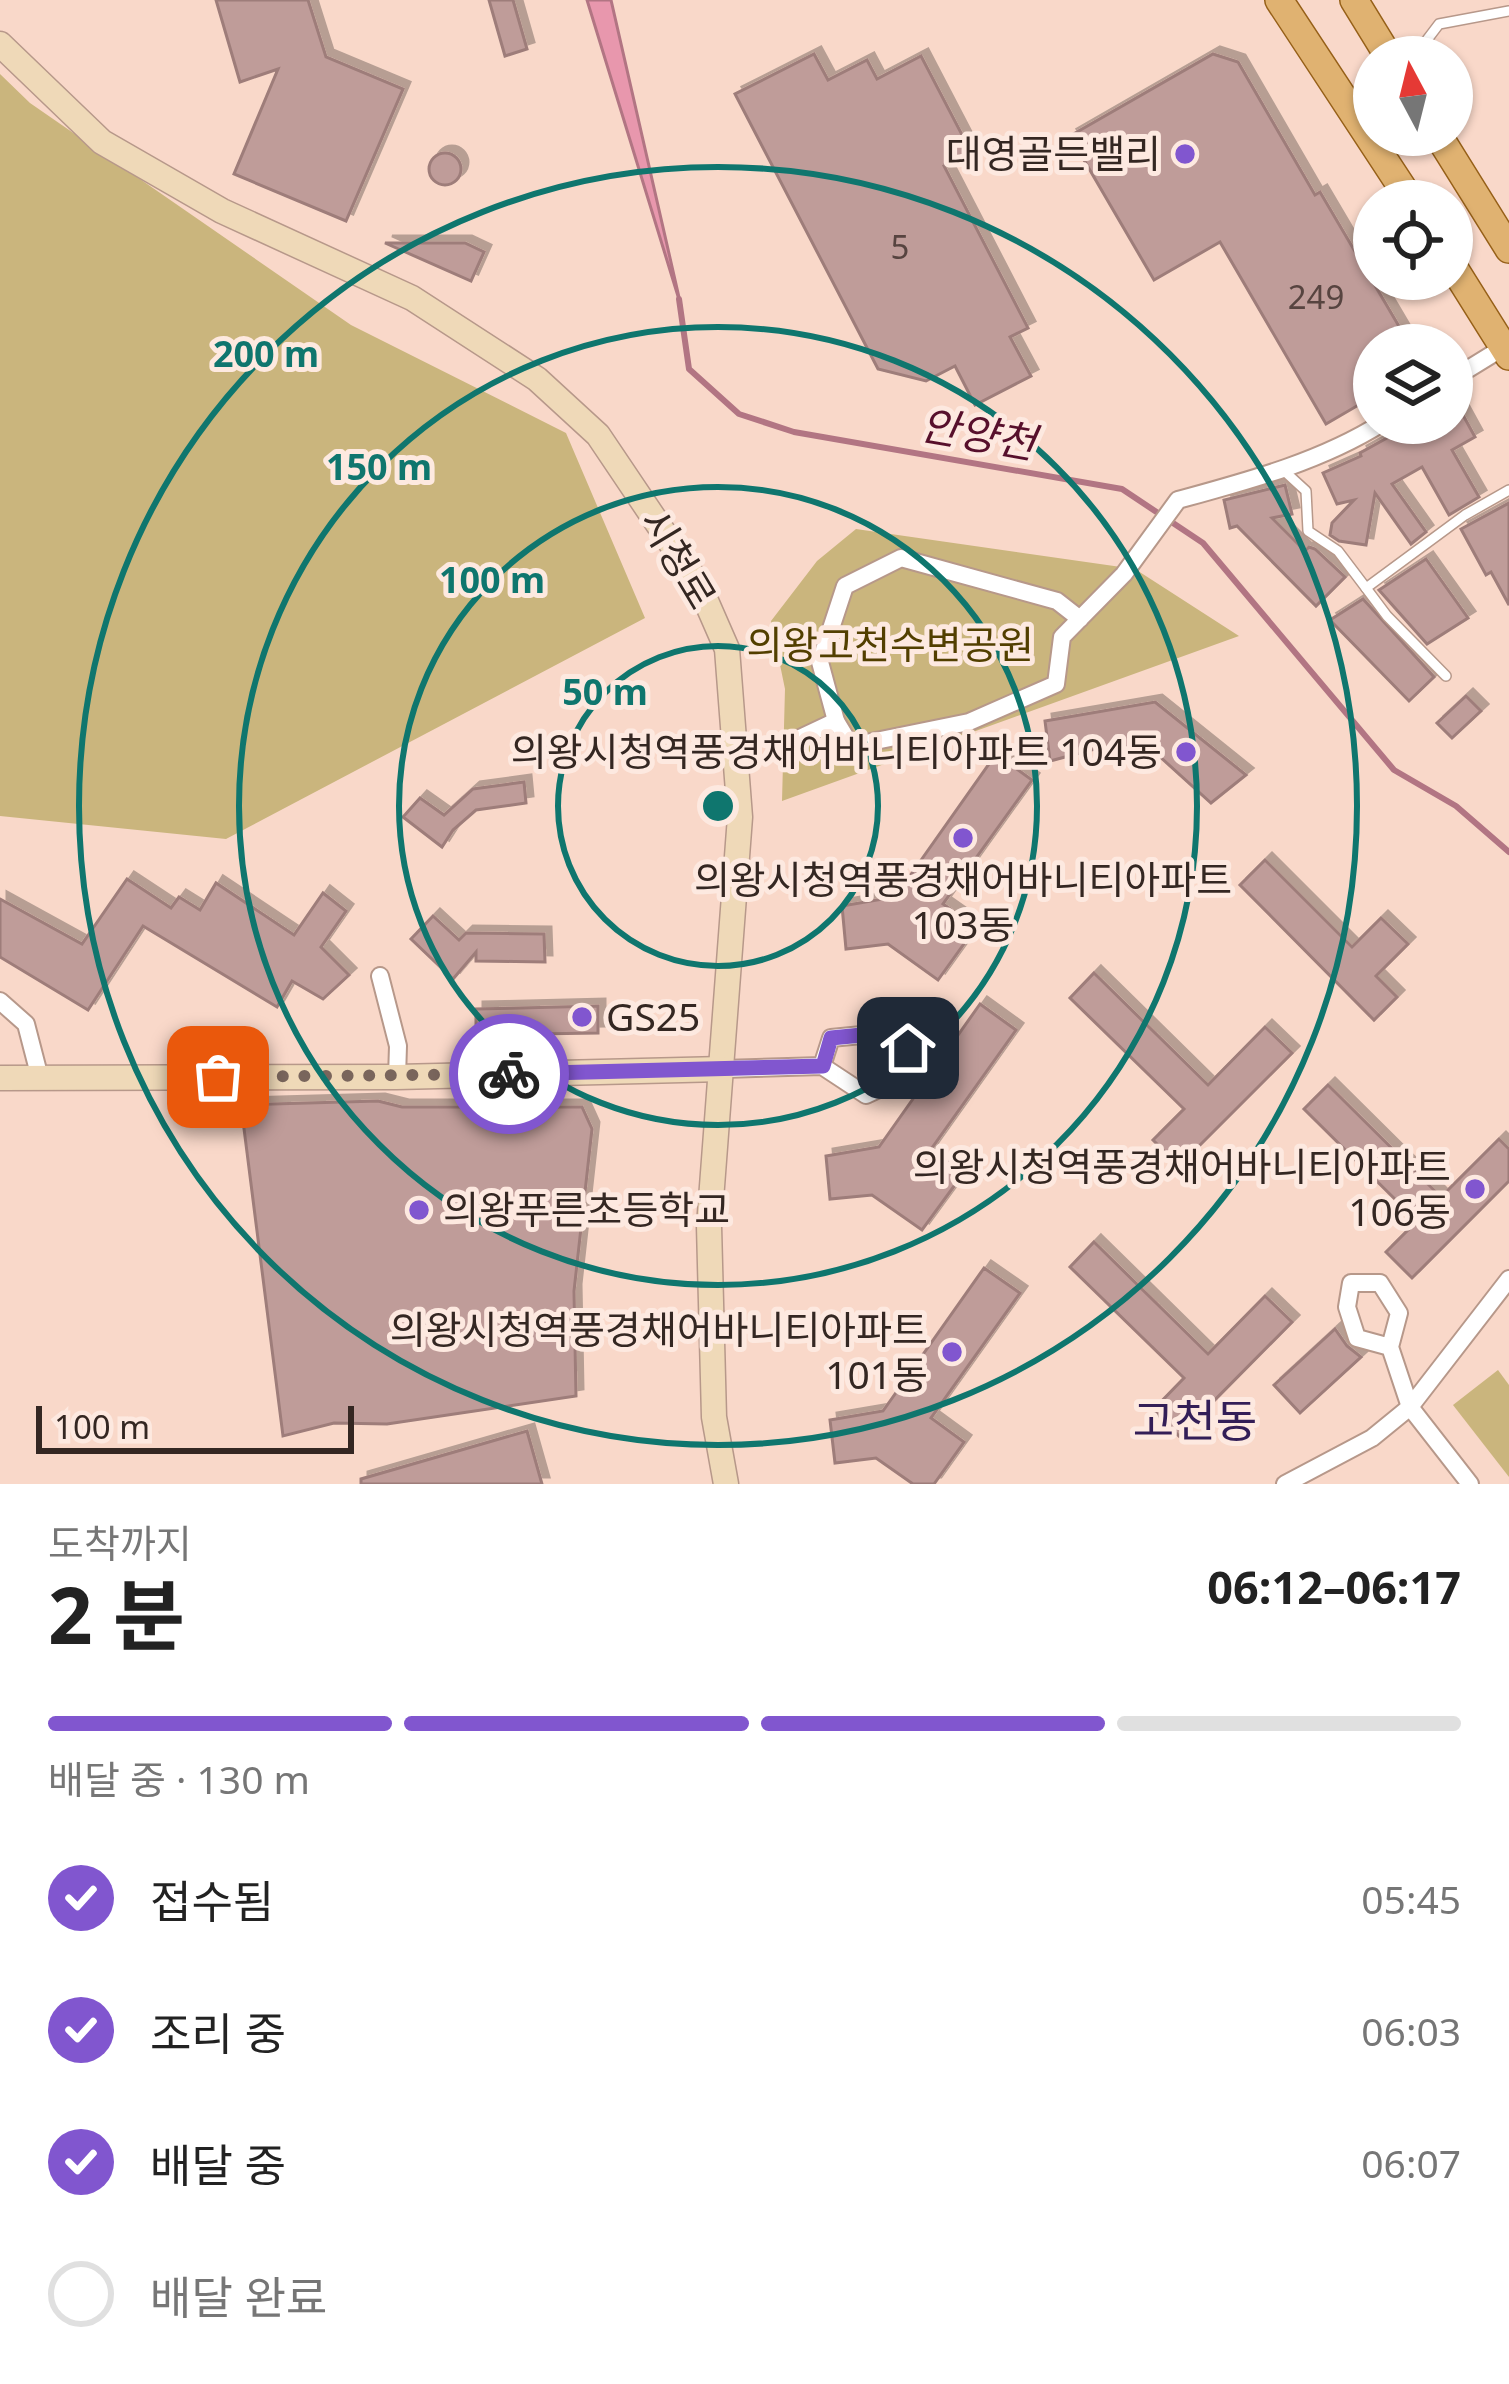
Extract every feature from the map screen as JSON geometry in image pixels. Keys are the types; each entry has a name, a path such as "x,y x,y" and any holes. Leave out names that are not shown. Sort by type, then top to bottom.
{"main road":[{"path":"1279,0 1397,180"},
{"path":"1354,0 1376,36"},
{"path":"1451,156 1509,249"},
{"path":"1473,299 1506,352"}],"street":[{"name":"시청로","path":"0,44 102,142 222,211 412,298 537,380 598,435 699,585 727,649 740,817 709,1226 714,1417 726,1484"},
{"path":"1473,368 1506,352"},
{"path":"1080,620 1057,601 901,558 845,586 820,662 836,721 851,746 969,722 1056,684 1062,638 1080,620 1124,574 1178,500 1282,469 1353,436"},
{"path":"783,746 836,721"},
{"path":"380,976 398,1046 397,1077"},
{"path":"0,1000 26,1024 40,1078"},
{"path":"0,1078 397,1077 823,1066 866,1094 907,1076 908,1048 872,1034 831,1038 823,1066"},
{"path":"1285,1484 1372,1438 1410,1407 1509,1279"},
{"path":"1390,1346 1410,1407 1470,1484"}],"lane":[{"path":"1430,36 1439,24 1509,11"},
{"path":"1282,469 1306,490 1308,531 1338,551 1387,616 1446,676"},
{"path":"1366,588 1466,514 1509,490"}],"green space":[{"path":"0,74 30,103 351,325 566,433 645,618 226,839 0,816"},
{"name":"의왕고천수변공원","path":"856,529 1135,569 1239,636 782,801 785,689 771,621 817,561"},
{"path":"1498,1370 1509,1385 1509,1477 1453,1405"}],"shaded area":[{"path":"587,0 611,0 681,306"}],"building":[{"path":"216,0 308,0 326,57 403,89 346,221 234,174 278,69 240,82"},
{"path":"489,0 513,0 527,49 505,56"},
{"path":"814,54 828,80 867,60 877,79 921,56 971,152 944,166 1028,328 1010,337 1031,376 975,405 955,366 926,381 878,369 735,94"},
{"name":"대영골든밸리","path":"1213,54 1238,62 1315,195 1320,192 1353,248 1353,300 1384,300 1398,324 1353,324 1353,408 1326,424 1220,242 1154,280 1070,136"},
{"path":"445,153 457,157 461,169 457,181 445,185 433,181 429,169 433,157"},
{"path":"385,243 465,243 484,252 471,281"},
{"path":"1376,444 1463,444 1452,450 1479,497 1449,515 1422,467 1392,484 1426,532 1411,544 1375,493 1366,545 1339,541 1330,535 1332,523 1354,500 1337,504 1323,473"},
{"path":"1285,485 1292,514 1272,518 1305,551 1315,549 1345,577 1316,606 1237,526 1230,528 1224,500"},
{"path":"1509,503 1509,605 1461,529"},
{"path":"1426,559 1468,618 1427,644 1379,590"},
{"path":"1363,599 1434,677 1409,701 1330,620"},
{"path":"1466,696 1481,711 1452,738 1437,723"},
{"name":"의왕시청역풍경채어바니티아파트 104동","path":"1155,702 1246,775 1211,803 1148,746 1095,749 1050,761 1045,721"},
{"name":"의왕시청역풍경채어바니티아파트 103동","path":"996,754 1032,780 943,904 976,927 938,980 888,944 846,949 842,906 895,897"},
{"path":"524,782 526,803 476,810 442,847 403,817 420,798 444,815 473,789"},
{"path":"1265,860 1352,947 1381,918 1408,944 1376,976 1397,997 1374,1020 1240,885"},
{"path":"127,879 171,908 179,897 200,910 216,883 294,935 323,893 346,911 321,947 349,975 323,999 292,981 277,1007 143,926 88,1010 0,957 0,899 82,944"},
{"path":"433,916 459,940 466,933 544,934 545,962 476,961 476,952 453,979 411,939"},
{"path":"1094,973 1208,1085 1265,1027 1292,1053 1179,1166 1153,1140 1184,1109 1070,998"},
{"path":"980,1004 1016,1030 927,1155 960,1178 922,1230 872,1195 830,1199 826,1156 879,1147"},
{"path":"598,1006 598,1033 476,1035 476,1009"},
{"name":"의왕시청역풍경채어바니티아파트 106동","path":"1328,1085 1441,1197 1499,1139 1509,1149 1509,1181 1412,1278 1386,1252 1417,1221 1304,1109"},
{"name":"의왕푸른초등학교","path":"378,1101 402,1107 582,1107 592,1129 574,1291 576,1396 387,1424 334,1423 283,1436 241,1105"},
{"path":"1094,1242 1208,1354 1265,1296 1292,1322 1179,1436 1153,1410 1184,1378 1070,1267"},
{"name":"의왕시청역풍경채어바니티아파트 101동","path":"984,1268 1020,1293 931,1418 964,1442 934,1484 913,1484 876,1458 835,1463 830,1420 883,1411"},
{"path":"1335,1329 1361,1357 1300,1413 1274,1385"},
{"path":"527,1431 542,1484 361,1484 361,1479"}],"waterway":[{"name":"안양천","path":"679,299 689,369 739,414 794,432 1122,489 1203,543 1394,770 1456,806 1509,852"}],"way so far":[{"path":"218,1077 509,1074"}],"place":[{"name":"대영골든밸리","path":"1185,154"},
{"name":"의왕시청역풍경채어바니티아파트 104동","path":"1186,752"},
{"name":"의왕시청역풍경채어바니티아파트 103동","path":"963,838"},
{"name":"GS25","path":"582,1017"},
{"name":"의왕시청역풍경채어바니티아파트 106동","path":"1475,1189"},
{"name":"의왕푸른초등학교","path":"419,1210"},
{"name":"의왕시청역풍경채어바니티아파트 101동","path":"952,1352"}],"district":[{"name":"고천동","path":"1195,1421"}],"route":[{"path":"509,1074 823,1066 831,1038 872,1034 908,1048"}]}
